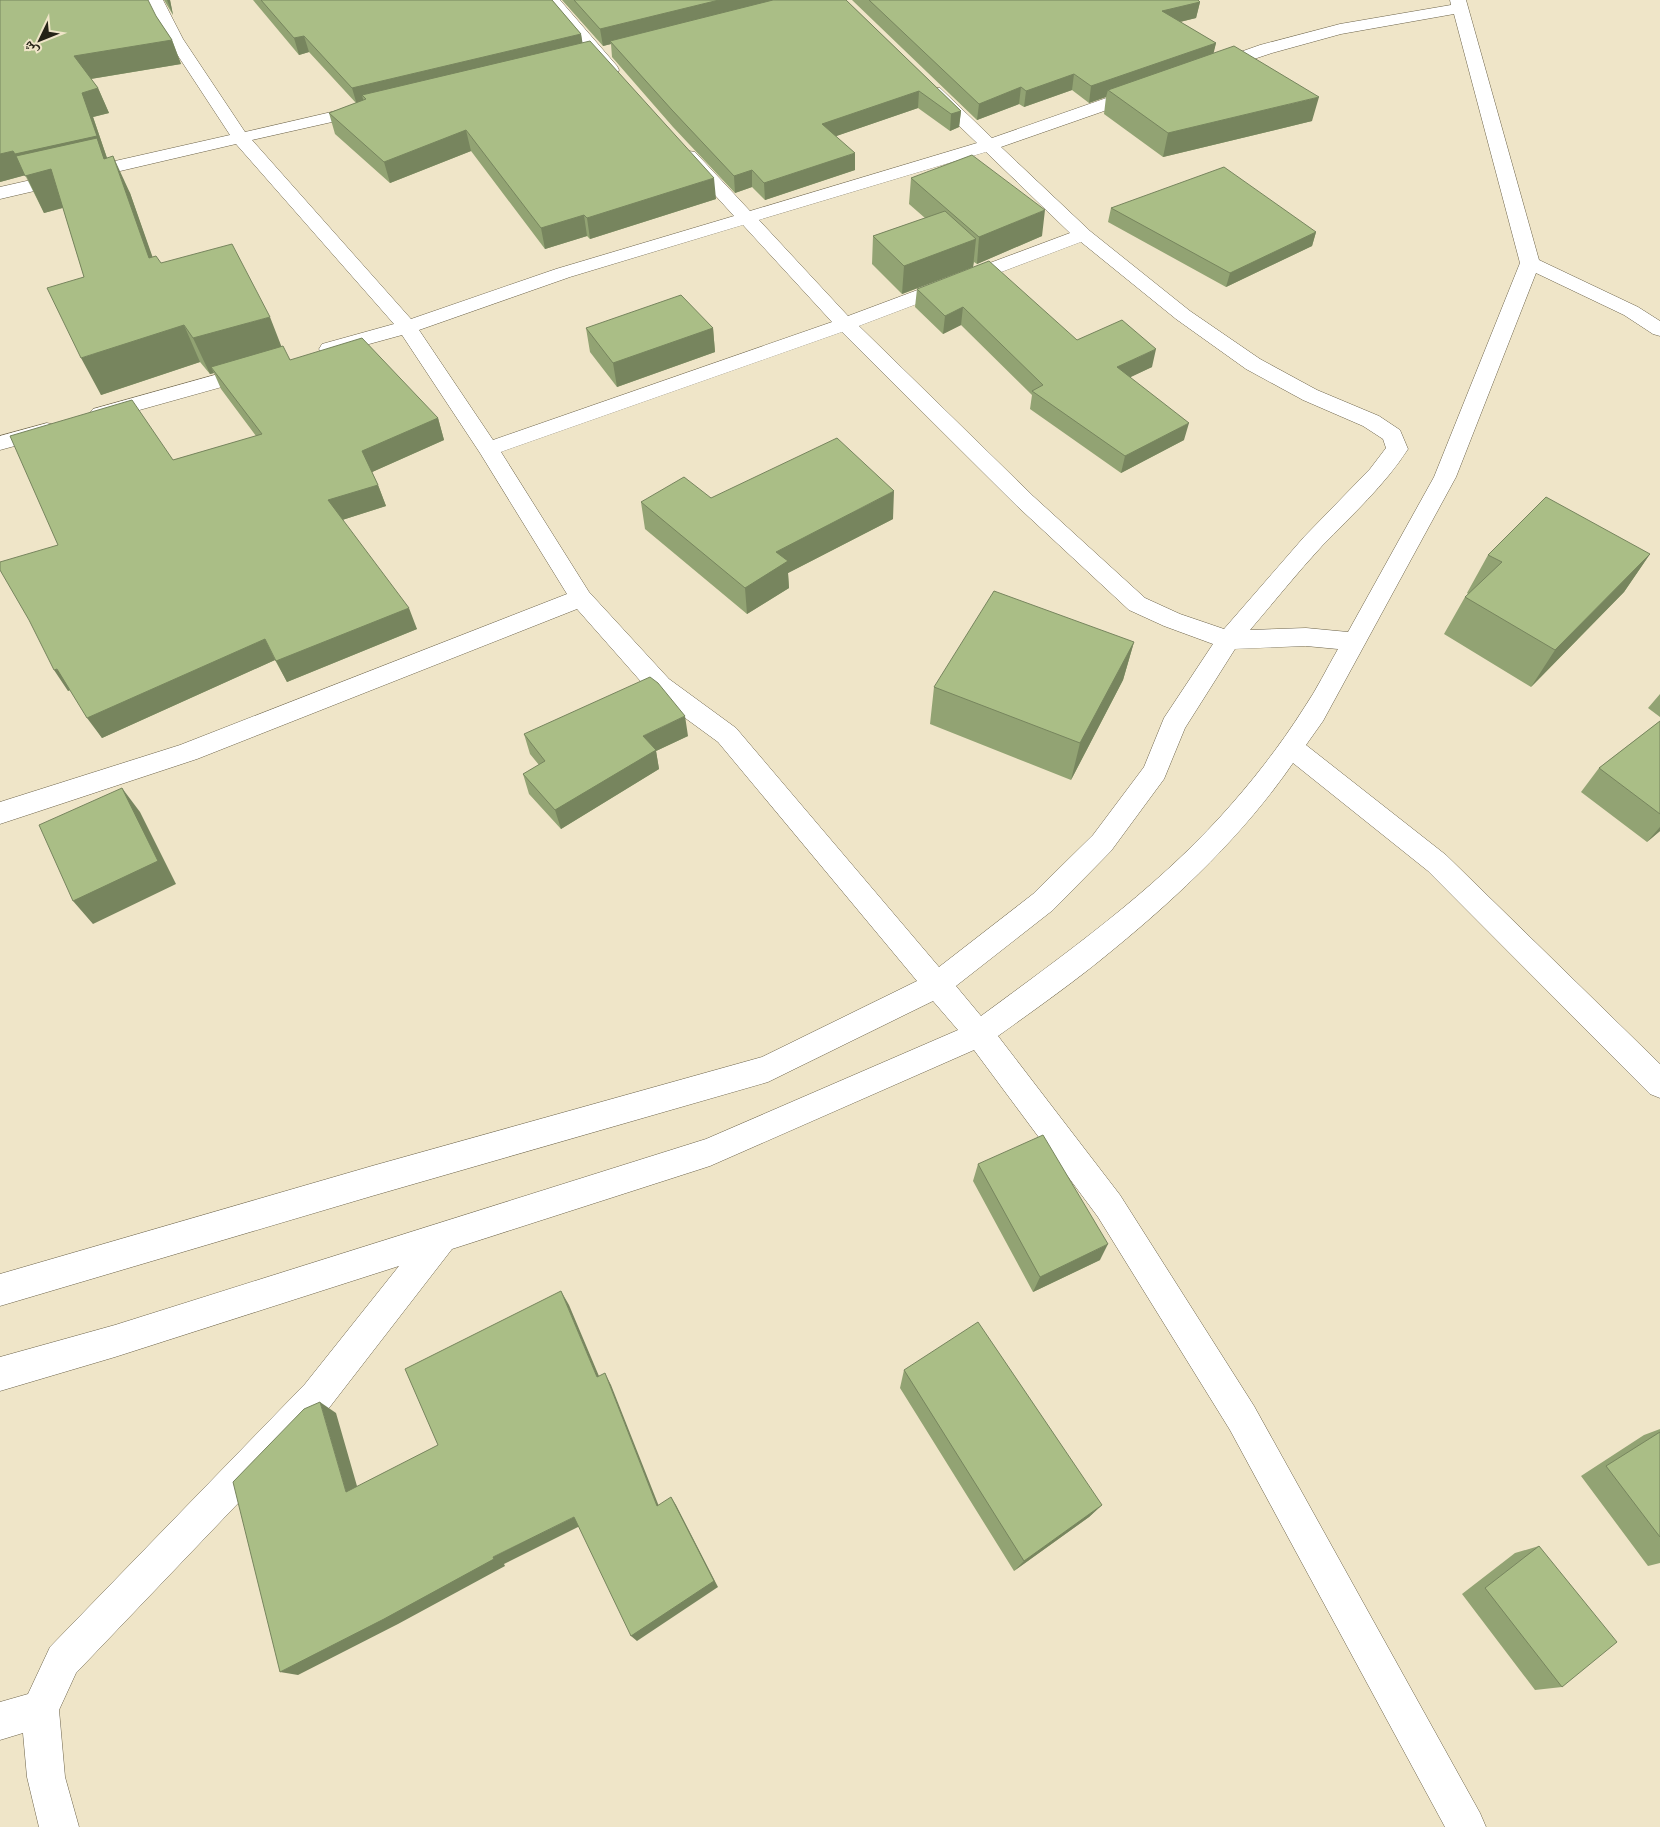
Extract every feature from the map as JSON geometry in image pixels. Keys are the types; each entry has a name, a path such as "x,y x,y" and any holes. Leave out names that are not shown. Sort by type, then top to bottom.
{"street":[{"path":"155,0 175,40 242,139 407,327 488,449 580,598 660,686 727,734 979,1034 1109,1206 1242,1418 1466,1827"},
{"path":"550,0 622,82"},
{"path":"0,1374 115,1341 710,1152 979,1034 1104,941 1176,878 1230,824 1314,714 1445,477 1530,263 1460,4 1340,30 1266,49 1203,71"},
{"path":"578,59 616,49"},
{"path":"0,1290 372,1181 768,1069 937,985 1043,902 1102,843 1155,772 1172,725 1228,640 1312,543 1378,474 1397,449 1392,435 1371,421 1310,395 1252,364 1183,315 1083,235 922,79"},
{"path":"312,354 407,327 563,273 989,144 1158,86"},
{"path":"0,193 242,139 386,104"},
{"path":"679,146 845,324 1025,501 1137,604 1172,620 1228,640 1306,637 1354,641"},
{"path":"488,449 845,324 1083,235"},
{"path":"1530,263 1631,311 1660,330"},
{"path":"0,443 274,365"},
{"path":"0,812 188,752 580,598"},
{"path":"1290,747 1438,863 1660,1084"},
{"path":"59,1827 46,1777 40,1709 63,1660 317,1396 441,1238"},
{"path":"0,1721 40,1709"}],"building":[{"path":"0,0 148,0 172,40 74,56 98,88 82,93 97,136 15,154 13,151 0,154"},
{"path":"261,0 552,0 581,34 352,88 304,36 294,38"},
{"path":"574,0 719,0 600,29"},
{"path":"773,0 846,0 961,111 951,114 919,91 822,124 855,153 764,183 752,170 734,176 610,41"},
{"path":"869,0 1198,0 1200,2 1162,11 1216,43 1091,86 1074,74 1026,91 1021,87 979,104"},
{"path":"590,41 714,178 587,218 584,215 541,228 466,130 384,162 329,113 366,99 362,95"},
{"path":"1234,46 1319,97 1168,133 1108,90"},
{"path":"97,138 104,159 113,156 149,258 156,256 161,263 232,244 270,317 193,338 184,325 81,358 47,288 84,277 51,169 25,176 16,156"},
{"path":"972,155 1045,210 979,237 911,178"},
{"path":"1224,167 1316,232 1230,273 1111,208"},
{"path":"945,211 976,239 904,266 873,236"},
{"path":"989,261 1077,340 1122,320 1156,349 1117,367 1189,423 1125,456 1032,391 1043,385 963,307 945,316 917,289"},
{"path":"681,295 713,328 613,363 586,328"},
{"path":"362,338 438,418 362,451 378,485 328,500 409,608 276,661 265,639 87,718 57,669 54,670 29,620 0,570 0,562 58,545 10,436 132,400 173,460 262,434 211,367 283,346 290,360"},
{"path":"837,438 894,491 776,552 788,561 745,588 641,502 684,477 711,498"},
{"path":"1546,497 1650,554 1555,650 1465,597 1502,562 1488,555"},
{"path":"994,591 1134,642 1080,743 934,687"},
{"path":"650,677 658,683 685,716 643,736 656,750 555,810 523,774 545,761 524,734"},
{"path":"1660,721 1660,814 1599,768"},
{"path":"122,788 158,861 73,901 39,825"},
{"path":"1043,1135 1108,1244 1040,1277 978,1164"},
{"path":"561,1291 597,1377 605,1373 657,1506 671,1497 714,1581 631,1636 574,1517 493,1557 494,1559 384,1619 280,1672 233,1482 304,1409 320,1402 346,1492 438,1445 405,1369"},
{"path":"978,1322 1102,1505 1024,1561 904,1370"},
{"path":"1660,1432 1660,1537 1606,1466"},
{"path":"1539,1546 1617,1642 1562,1687 1485,1588"}]}
